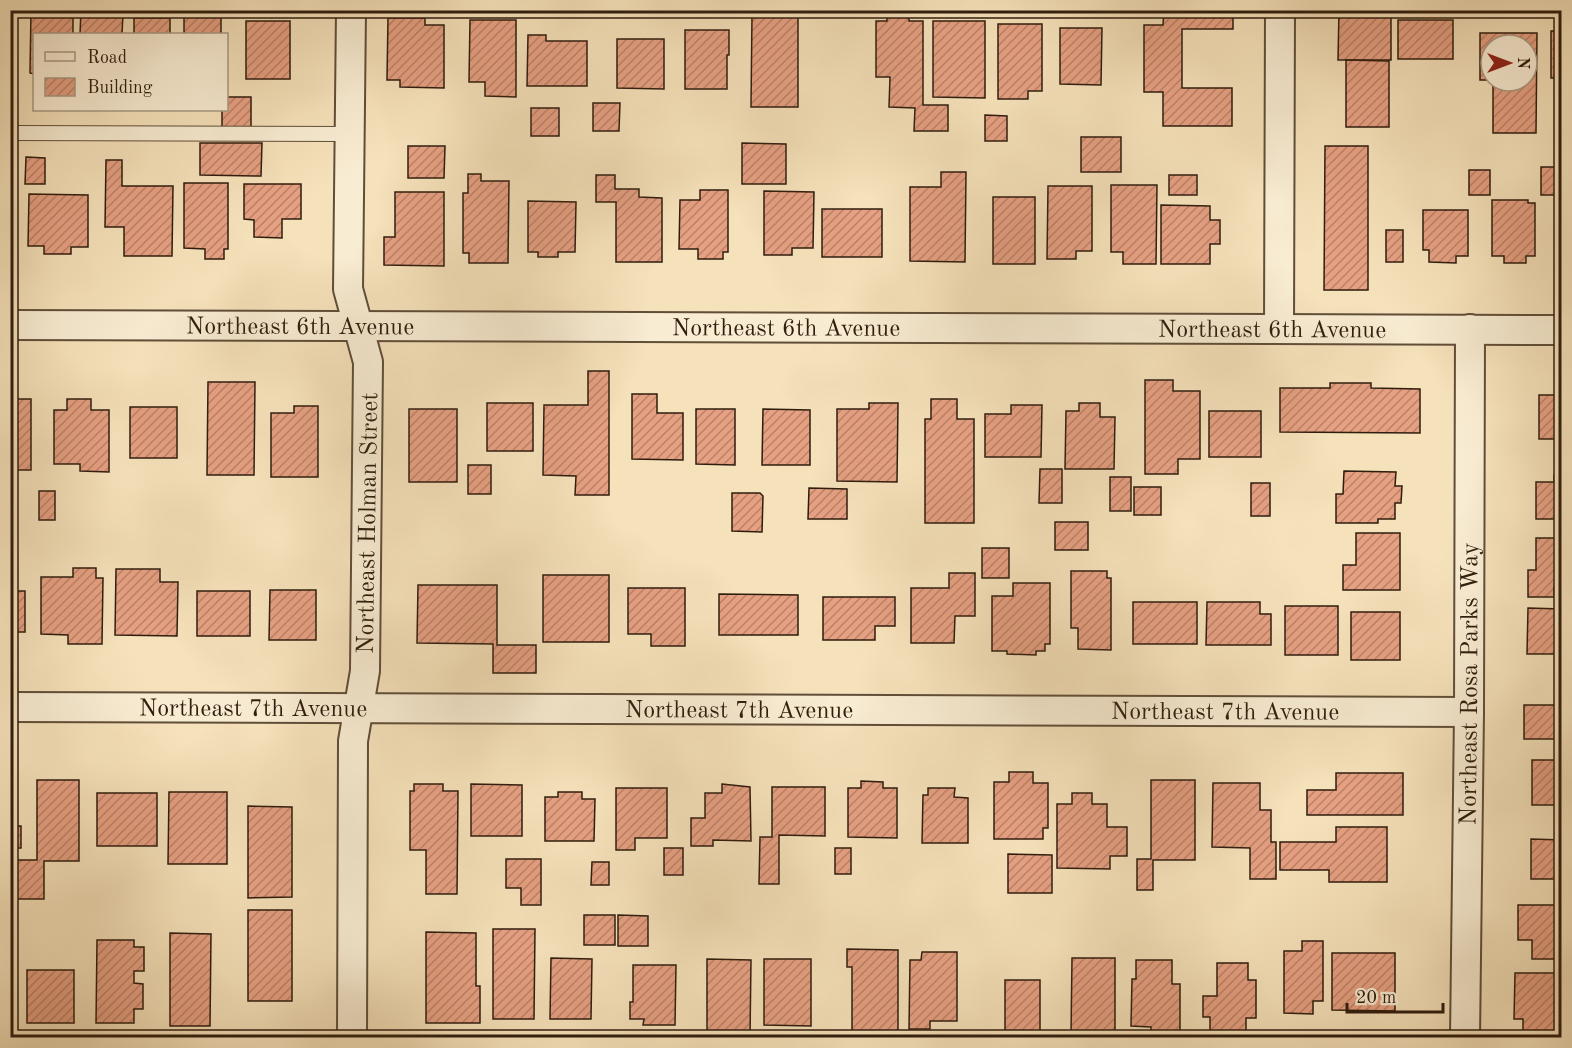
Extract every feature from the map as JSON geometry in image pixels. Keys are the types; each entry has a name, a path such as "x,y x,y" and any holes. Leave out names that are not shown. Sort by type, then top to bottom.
{"street":[{"name":"Northeast Holman Street","path":"351,10 348,289 368,362 365,671 353,741 352,1038"},
{"path":"1279,328 1280,10"},
{"name":"Northeast 6th Avenue","path":"10,325 1562,330"},
{"name":"Northeast Rosa Parks Way","path":"1465,1038 1470,329"},
{"name":"Northeast 7th Avenue","path":"10,707 1469,712"}],"lane":[{"path":"10,133 350,134"}],"building":[{"path":"31,10 73,10 73,33 33,33 33,74 30,73"},
{"path":"81,10 104,10 104,14 123,14 122,33 80,33"},
{"path":"1164,10 1233,10 1233,29 1182,29 1182,88 1232,88 1232,126 1163,126 1163,92 1144,92 1144,25 1163,25"},
{"path":"1339,10 1391,10 1391,60 1338,60"},
{"path":"184,11 221,11 221,33 184,33"},
{"path":"887,13 909,13 909,21 923,21 923,105 948,105 948,131 914,131 915,108 889,107 890,77 876,77 876,21 887,21"},
{"path":"752,14 798,14 798,107 751,107"},
{"path":"134,18 170,18 170,33 134,33"},
{"path":"388,18 425,18 425,25 444,25 444,88 400,87 400,80 387,80"},
{"path":"470,20 516,20 516,97 485,96 485,82 469,82"},
{"path":"1398,20 1453,20 1453,59 1398,59"},
{"path":"246,21 290,21 290,79 246,79"},
{"path":"933,21 985,21 985,98 933,97"},
{"path":"998,24 1042,24 1042,91 1028,91 1028,99 998,99"},
{"path":"1060,28 1102,28 1101,85 1060,84"},
{"path":"685,30 729,30 727,89 685,89"},
{"path":"1551,31 1562,31 1562,78 1551,78"},
{"path":"528,35 546,35 546,41 587,41 587,86 527,86"},
{"path":"617,39 664,39 664,89 617,88"},
{"path":"10,59 15,59 14,96 10,96"},
{"path":"1346,60 1389,61 1389,127 1346,127"},
{"path":"1493,93 1536,93 1536,133 1493,133"},
{"path":"228,97 251,97 251,129 222,129 222,111 228,111"},
{"path":"593,103 620,103 619,131 593,131"},
{"path":"531,108 559,108 559,136 531,136"},
{"path":"985,115 1007,116 1007,141 985,141"},
{"path":"1081,137 1121,137 1121,172 1081,172"},
{"path":"200,143 262,143 261,176 200,175"},
{"path":"742,143 786,144 786,184 742,184"},
{"path":"408,146 445,146 444,178 408,178"},
{"path":"1325,146 1368,146 1368,290 1324,290"},
{"path":"26,157 45,158 45,184 25,184"},
{"path":"106,160 122,160 122,186 173,186 172,256 124,256 124,227 105,227"},
{"path":"1541,167 1562,167 1562,195 1541,195"},
{"path":"1469,170 1490,170 1490,195 1469,195"},
{"path":"941,172 966,172 965,262 910,261 910,187 941,187"},
{"path":"468,174 481,174 481,181 509,181 508,263 469,263 469,253 463,253 463,193 468,193"},
{"path":"596,175 615,175 615,189 639,189 639,197 662,198 662,262 616,262 616,202 596,202"},
{"path":"1169,175 1197,175 1197,195 1169,195"},
{"path":"184,183 228,183 228,249 224,249 224,259 205,259 205,249 184,248"},
{"path":"244,184 301,184 301,219 282,219 282,238 254,237 254,220 244,219"},
{"path":"1111,185 1157,185 1156,264 1123,264 1123,252 1111,252"},
{"path":"1048,186 1092,186 1092,251 1076,251 1076,259 1047,259"},
{"path":"700,190 728,190 728,252 723,252 723,259 698,259 698,249 679,249 680,200 700,200"},
{"path":"764,191 814,192 813,248 792,248 792,255 764,255"},
{"path":"395,192 444,192 444,266 384,265 384,237 395,237"},
{"path":"29,194 88,195 88,247 71,247 71,254 44,254 44,246 28,246"},
{"path":"993,197 1035,197 1035,264 993,264"},
{"path":"1492,200 1528,200 1528,203 1535,203 1535,256 1526,256 1526,263 1504,263 1504,256 1492,256"},
{"path":"528,201 576,202 575,252 558,252 558,257 538,257 538,252 528,252"},
{"path":"1161,205 1210,206 1210,220 1220,220 1220,244 1210,244 1210,264 1161,264"},
{"path":"822,209 882,209 882,257 822,257"},
{"path":"1423,210 1468,210 1468,256 1456,256 1456,263 1429,262 1429,250 1423,250"},
{"path":"1386,230 1403,230 1403,262 1386,262"},
{"path":"588,371 609,371 609,495 575,495 576,476 543,475 544,405 588,405"},
{"path":"1145,380 1173,380 1173,391 1200,391 1200,459 1178,459 1178,474 1145,474"},
{"path":"208,382 255,382 254,475 207,475"},
{"path":"1330,383 1371,383 1371,388 1420,389 1420,433 1280,432 1280,388 1330,388"},
{"path":"632,394 657,394 657,413 683,413 683,460 632,459"},
{"path":"1539,395 1562,395 1562,439 1539,439"},
{"path":"10,399 31,399 31,470 10,470"},
{"path":"67,399 91,399 91,410 109,410 109,472 80,471 80,464 54,464 54,410 67,410"},
{"path":"931,399 957,399 957,419 974,419 974,523 925,523 925,419 931,419"},
{"path":"487,403 533,403 533,451 487,451"},
{"path":"869,403 898,403 897,482 837,481 837,409 869,409"},
{"path":"1079,403 1100,403 1100,417 1115,417 1114,469 1065,469 1066,411 1079,411"},
{"path":"1011,405 1042,405 1041,457 985,457 985,414 1011,414"},
{"path":"294,406 318,406 318,477 271,477 271,413 294,413"},
{"path":"130,407 177,407 177,458 130,458"},
{"path":"409,409 457,409 457,482 409,482"},
{"path":"696,409 735,409 735,465 696,464"},
{"path":"763,409 810,410 810,465 762,465"},
{"path":"1209,411 1261,411 1261,457 1209,457"},
{"path":"468,465 491,465 491,494 468,494"},
{"path":"1040,469 1062,469 1062,503 1039,503"},
{"path":"1344,471 1396,472 1395,486 1402,486 1401,503 1395,503 1395,519 1378,519 1378,523 1336,523 1336,494 1343,494"},
{"path":"1554,475 1562,475 1562,519 1536,519 1536,482 1554,482"},
{"path":"1110,477 1131,477 1131,511 1110,511"},
{"path":"1251,483 1270,483 1270,516 1251,516"},
{"path":"1134,487 1161,487 1161,515 1134,515"},
{"path":"809,488 847,489 847,519 808,519"},
{"path":"39,491 55,491 55,520 39,520"},
{"path":"732,493 760,493 763,496 762,532 732,531"},
{"path":"1055,522 1088,522 1088,550 1055,550"},
{"path":"1356,533 1400,533 1400,590 1343,590 1343,565 1356,565"},
{"path":"1536,538 1562,538 1562,587 1554,587 1554,597 1528,597 1528,570 1536,570"},
{"path":"982,548 1009,548 1009,578 982,578"},
{"path":"73,568 96,568 96,578 103,578 102,644 68,644 68,635 41,634 41,577 73,577"},
{"path":"116,569 160,569 160,582 178,582 177,636 115,635"},
{"path":"1071,571 1107,571 1107,578 1111,578 1111,650 1078,649 1078,628 1071,628"},
{"path":"949,573 975,573 975,616 955,616 954,643 911,643 911,588 949,588"},
{"path":"543,575 609,575 609,642 543,642"},
{"path":"1013,583 1050,583 1050,644 1045,644 1045,651 1036,651 1036,655 992,651 992,596 1013,596"},
{"path":"418,585 497,585 497,645 536,645 536,673 493,673 493,644 417,643"},
{"path":"628,588 685,588 685,646 651,646 651,634 628,634"},
{"path":"270,590 316,590 316,640 269,640"},
{"path":"10,591 25,591 25,632 10,632"},
{"path":"197,591 250,591 250,636 197,636"},
{"path":"719,594 798,595 798,635 719,635"},
{"path":"823,597 895,597 895,626 875,626 875,640 823,640"},
{"path":"1133,602 1197,602 1197,644 1133,644"},
{"path":"1207,602 1260,602 1260,614 1271,614 1271,645 1206,645"},
{"path":"1285,606 1338,606 1338,655 1285,655"},
{"path":"1528,608 1562,609 1562,654 1527,654"},
{"path":"1351,612 1400,612 1400,660 1351,660"},
{"path":"1524,705 1562,705 1562,739 1524,739"},
{"path":"1532,760 1562,760 1562,805 1532,805"},
{"path":"1009,772 1033,772 1033,783 1048,783 1048,828 1043,828 1043,839 994,839 994,782 1009,782"},
{"path":"1336,773 1403,773 1403,815 1307,815 1307,790 1336,790"},
{"path":"37,780 79,780 79,861 44,861 44,899 17,899 17,860 37,860"},
{"path":"1151,780 1195,780 1195,860 1153,860 1153,890 1137,890 1137,859 1151,859"},
{"path":"861,781 883,782 883,788 897,788 897,838 848,837 848,788 861,788"},
{"path":"1213,783 1260,783 1260,810 1271,810 1271,842 1276,842 1276,879 1250,879 1250,848 1212,847"},
{"path":"414,784 443,784 443,791 458,791 457,894 426,894 426,850 410,850 410,791 414,791"},
{"path":"471,784 522,785 522,836 471,836"},
{"path":"722,784 750,787 751,841 713,840 713,846 691,846 691,818 705,818 705,793 722,793"},
{"path":"772,787 825,787 825,836 779,835 779,884 759,884 760,837 772,837"},
{"path":"616,788 667,788 667,838 635,838 635,850 616,850"},
{"path":"928,788 955,788 954,797 968,798 968,843 922,843 923,795 928,795"},
{"path":"169,792 227,792 227,864 168,864"},
{"path":"558,792 582,792 582,799 595,799 594,841 545,841 545,797 558,797"},
{"path":"97,793 157,793 157,846 97,846"},
{"path":"1072,793 1092,793 1092,804 1107,804 1107,827 1127,827 1127,856 1110,856 1110,869 1057,868 1057,804 1072,804"},
{"path":"248,806 292,807 292,897 248,898"},
{"path":"10,826 21,826 21,848 10,848"},
{"path":"1336,827 1387,827 1387,882 1329,882 1329,870 1280,870 1280,842 1336,842"},
{"path":"1531,839 1562,840 1562,879 1531,879"},
{"path":"664,848 683,848 683,875 664,875"},
{"path":"835,848 851,848 851,874 835,874"},
{"path":"1008,854 1052,855 1052,893 1008,893"},
{"path":"506,859 541,859 541,905 521,905 521,888 506,888"},
{"path":"592,862 609,862 609,885 591,885"},
{"path":"1518,905 1562,905 1562,959 1532,959 1532,940 1518,940"},
{"path":"248,910 292,910 292,1001 248,1001"},
{"path":"584,915 615,915 615,945 584,945"},
{"path":"618,915 648,916 648,946 618,946"},
{"path":"493,929 535,929 534,1019 493,1019"},
{"path":"426,932 476,933 476,986 480,986 480,1023 426,1023"},
{"path":"170,933 211,934 210,1026 170,1026"},
{"path":"97,940 134,940 134,947 144,947 144,971 134,971 134,983 143,984 143,1009 134,1009 134,1023 96,1023"},
{"path":"1302,941 1323,941 1323,1001 1313,1001 1313,1014 1284,1013 1284,951 1302,951"},
{"path":"847,949 898,950 898,1034 852,1034 852,967 847,967"},
{"path":"922,952 957,952 957,1021 930,1021 930,1029 909,1029 910,960 921,960"},
{"path":"1332,953 1395,953 1395,1011 1332,1010"},
{"path":"551,958 592,959 591,1019 550,1019"},
{"path":"1072,958 1115,958 1115,1035 1071,1035"},
{"path":"707,959 751,960 750,1038 707,1038"},
{"path":"764,959 811,959 811,1026 764,1025"},
{"path":"1136,960 1172,960 1172,984 1180,984 1180,1033 1151,1033 1151,1027 1131,1026 1132,979 1136,979"},
{"path":"1217,963 1248,963 1248,980 1256,980 1256,1018 1246,1018 1246,1031 1210,1031 1210,1017 1203,1017 1203,996 1217,996"},
{"path":"633,965 676,965 675,1025 643,1025 644,1019 630,1019 630,1002 633,1002"},
{"path":"27,970 74,970 74,1023 27,1023"},
{"path":"1515,973 1562,973 1562,1026 1559,1026 1559,1037 1523,1037 1523,1019 1514,1019"},
{"path":"1005,980 1040,980 1040,1031 1005,1031"}]}
